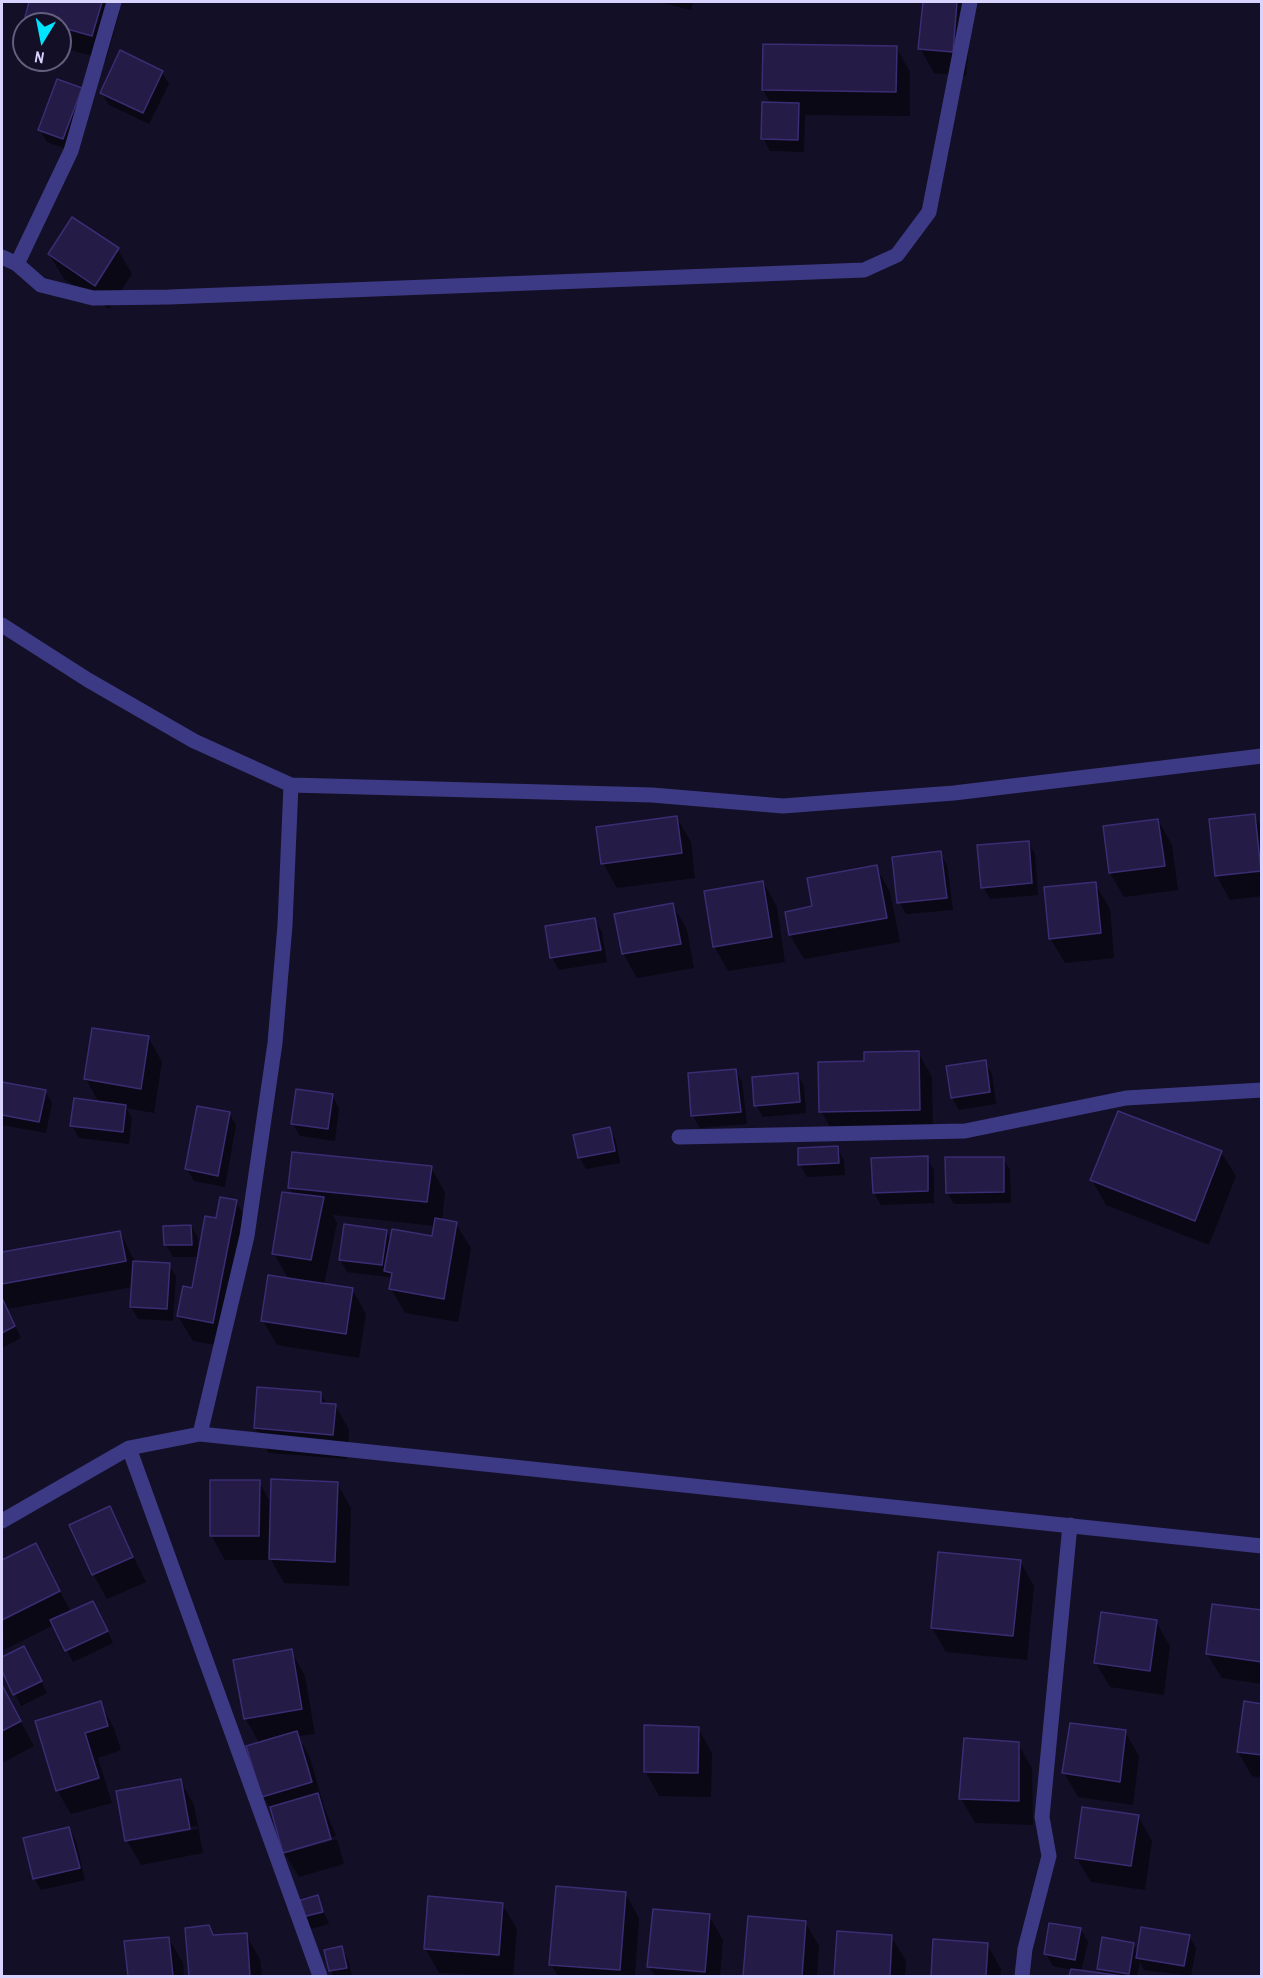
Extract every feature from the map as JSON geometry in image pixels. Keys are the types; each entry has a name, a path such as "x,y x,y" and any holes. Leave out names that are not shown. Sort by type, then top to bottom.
{"street":[{"path":"17,264 71,151 114,2"},
{"path":"2,257 17,264 41,285 93,298 853,271 876,266 897,255 929,212 970,2"},
{"path":"2,625 88,680 194,741 291,785 652,795 783,806 954,793 1262,756"},
{"path":"200,1434 247,1236 275,1043 285,925 291,785"},
{"path":"679,1137 965,1131 1126,1098 1262,1090"},
{"path":"2,1521 129,1448 200,1434 1262,1546"},
{"path":"129,1448 320,1977"},
{"path":"1022,1977 1024,1949 1049,1856 1042,1817 1070,1526"}],"building":[{"path":"29,2 102,2 92,36 72,30 72,12 26,12"},
{"path":"923,2 957,2 953,52 918,49"},
{"path":"763,44 897,46 896,92 762,90"},
{"path":"120,50 163,71 143,113 100,93"},
{"path":"57,79 82,88 63,139 38,130"},
{"path":"762,102 799,103 798,140 761,139"},
{"path":"72,217 119,248 95,286 48,254"},
{"path":"1255,814 1261,871 1215,876 1209,819"},
{"path":"677,816 682,853 601,864 596,827"},
{"path":"1158,819 1165,866 1109,873 1103,826"},
{"path":"1029,841 1032,883 981,888 977,845"},
{"path":"941,851 947,898 897,903 892,857"},
{"path":"877,865 887,918 789,935 785,912 812,906 807,878"},
{"path":"763,881 772,937 713,947 704,891"},
{"path":"1096,882 1101,933 1049,939 1044,887"},
{"path":"673,903 681,944 622,954 614,914"},
{"path":"595,918 601,950 550,958 545,926"},
{"path":"92,1028 149,1036 141,1089 84,1079"},
{"path":"919,1051 920,1110 819,1112 818,1062 864,1061 864,1052"},
{"path":"986,1060 990,1092 951,1098 946,1066"},
{"path":"736,1069 741,1112 691,1116 688,1073"},
{"path":"798,1073 800,1102 754,1106 752,1077"},
{"path":"2,1082 46,1090 39,1122 2,1115"},
{"path":"296,1089 333,1094 328,1129 291,1124"},
{"path":"74,1098 126,1105 123,1132 70,1126"},
{"path":"197,1106 230,1112 218,1176 185,1169"},
{"path":"1118,1111 1222,1151 1195,1221 1090,1180"},
{"path":"610,1127 615,1151 578,1158 573,1135"},
{"path":"838,1146 839,1163 798,1165 798,1148"},
{"path":"292,1152 432,1166 427,1202 288,1188"},
{"path":"928,1156 928,1191 873,1193 871,1158"},
{"path":"945,1157 1004,1157 1004,1192 946,1193"},
{"path":"282,1192 324,1197 311,1260 272,1254"},
{"path":"220,1197 237,1200 213,1323 177,1316 183,1286 192,1288 205,1216 216,1218"},
{"path":"435,1218 457,1222 444,1299 389,1289 392,1273 384,1271 392,1229 432,1236"},
{"path":"344,1224 387,1230 382,1265 339,1260"},
{"path":"191,1225 192,1245 164,1245 163,1226"},
{"path":"120,1231 126,1261 2,1284 2,1252"},
{"path":"133,1261 170,1263 167,1309 130,1307"},
{"path":"268,1275 353,1288 346,1334 261,1321"},
{"path":"2,1298 15,1326 2,1333"},
{"path":"257,1387 321,1392 321,1403 336,1404 333,1435 254,1428"},
{"path":"271,1479 338,1482 335,1562 269,1559"},
{"path":"210,1480 260,1480 259,1536 210,1536"},
{"path":"110,1506 133,1557 92,1575 69,1525"},
{"path":"36,1543 60,1591 2,1620 2,1560"},
{"path":"938,1552 1021,1560 1013,1636 931,1628"},
{"path":"93,1601 108,1631 65,1651 50,1620"},
{"path":"1212,1604 1262,1610 1262,1662 1206,1654"},
{"path":"1101,1612 1157,1620 1150,1671 1094,1663"},
{"path":"24,1646 42,1681 13,1695 2,1671 2,1657"},
{"path":"292,1649 302,1709 244,1719 233,1660"},
{"path":"2,1685 21,1721 2,1731"},
{"path":"101,1701 108,1726 85,1733 99,1778 56,1791 35,1721"},
{"path":"1244,1701 1262,1704 1262,1755 1237,1752"},
{"path":"1070,1723 1126,1730 1120,1782 1062,1773"},
{"path":"644,1725 699,1727 698,1773 644,1772"},
{"path":"297,1731 312,1782 262,1797 246,1746"},
{"path":"964,1738 1019,1742 1019,1801 959,1799"},
{"path":"181,1779 190,1829 125,1841 116,1791"},
{"path":"318,1793 331,1839 283,1853 270,1807"},
{"path":"1082,1807 1139,1815 1131,1866 1075,1858"},
{"path":"69,1827 80,1868 33,1879 23,1838"},
{"path":"556,1886 626,1892 620,1970 549,1965"},
{"path":"318,1895 323,1912 302,1917 298,1901"},
{"path":"428,1896 503,1903 499,1955 424,1949"},
{"path":"653,1909 710,1914 705,1972 647,1967"},
{"path":"748,1916 806,1921 802,1976 743,1976"},
{"path":"1049,1923 1081,1928 1075,1960 1044,1954"},
{"path":"209,1925 213,1935 247,1933 250,1976 189,1976 185,1928"},
{"path":"1141,1927 1190,1935 1184,1966 1136,1958"},
{"path":"837,1931 892,1935 890,1976 834,1976"},
{"path":"169,1937 173,1976 128,1976 124,1941"},
{"path":"1102,1937 1134,1943 1129,1974 1097,1969"},
{"path":"933,1939 988,1943 986,1976 931,1976"},
{"path":"342,1946 347,1968 329,1971 324,1950"},
{"path":"1071,1969 1123,1976 1069,1976"}]}
